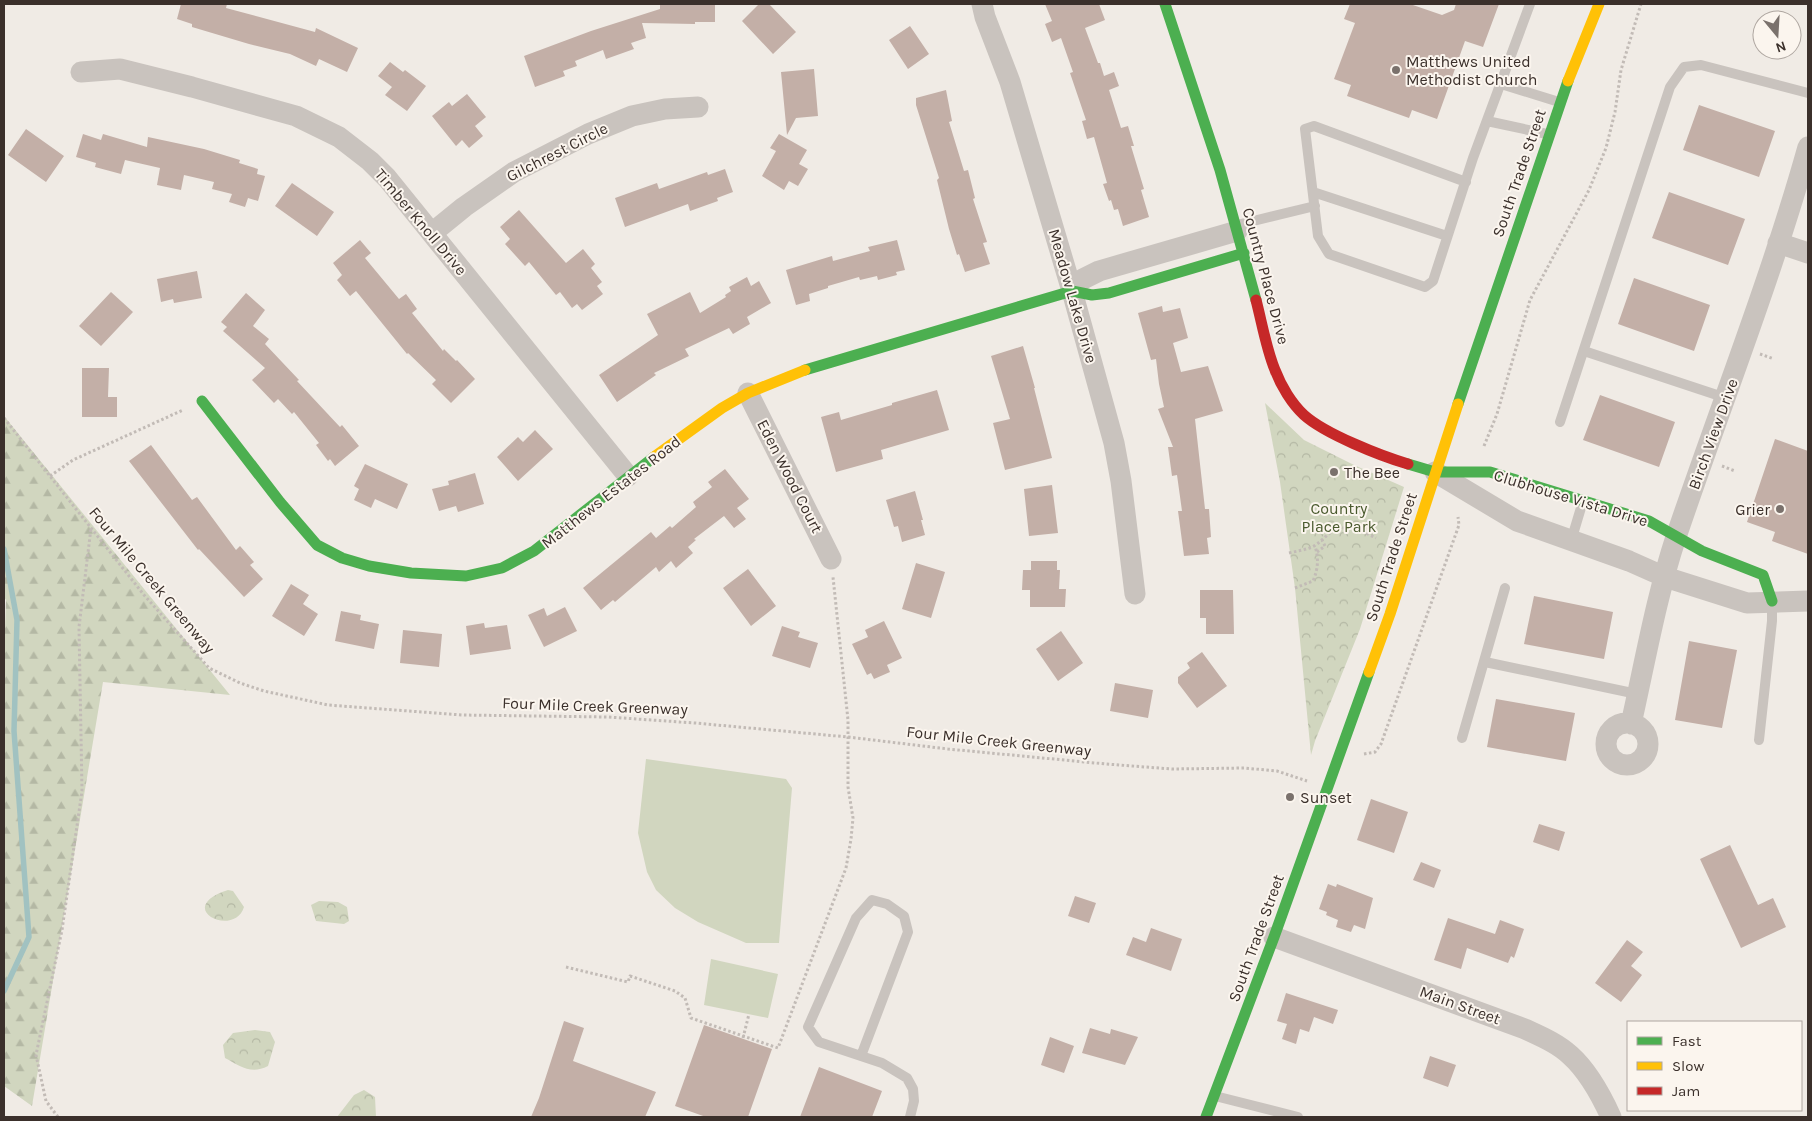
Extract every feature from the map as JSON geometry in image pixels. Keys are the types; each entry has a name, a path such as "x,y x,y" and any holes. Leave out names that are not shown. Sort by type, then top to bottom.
{"street":[{"name":"Meadow Lake Drive","path":"982,4 985,17 1010,82 1114,443 1121,481 1135,594"},
{"name":"Country Place Drive","path":"1165,4 1220,170 1276,370 1286,392 1304,415 1331,432 1404,464 1435,472"},
{"name":"South Trade Street","path":"1206,1117 1274,937 1390,614 1435,472 1560,103 1599,4"},
{"name":"Timber Knoll Drive","path":"80,72 120,69 192,86 296,116 340,137 370,161 387,178 628,476"},
{"name":"Gilchrest Circle","path":"432,233 464,207 514,172 588,134 632,116 665,109 698,106"},
{"name":"Birch View Drive","path":"1631,724 1659,596 1676,537 1756,314 1808,147"},
{"name":"Matthews Estates Road","path":"1072,292 1083,279 1099,271 1237,228"},
{"path":"1778,243 1808,253"},
{"name":"Matthews Estates Road","path":"202,401 280,502 317,545 342,558 369,566 411,573 466,576 502,568 534,551 562,531 628,476 722,408 748,392 816,366 1072,292 1092,295 1109,293 1244,254"},
{"name":"Eden Wood Court","path":"748,392 831,559"},
{"name":"Clubhouse Vista Drive","path":"1435,472 1490,472 1649,521 1702,551 1763,575 1772,601"},
{"name":"Clubhouse Vista Drive","path":"1435,472 1517,522 1629,561 1665,577 1747,603 1808,601"},
{"name":"Main Street","path":"1274,937 1525,1029 1552,1042 1569,1054 1583,1069 1593,1083 1611,1117"}],"lane":[{"path":"1466,182 1314,126 1305,129 1318,236 1329,254 1425,287 1433,281 1487,121 1530,4"},
{"path":"1560,422 1670,87 1684,67 1701,65 1808,93"},
{"path":"1501,84 1560,103"},
{"path":"1487,121 1550,135"},
{"path":"1313,192 1447,236"},
{"path":"1237,228 1314,206"},
{"path":"1584,351 1726,398"},
{"path":"1572,541 1583,501"},
{"path":"1462,738 1505,588"},
{"path":"1759,740 1772,621 1772,601"},
{"path":"1484,662 1638,694"},
{"path":"861,1056 908,932 904,916 887,904 872,900 856,918 808,1027 819,1042 861,1056 882,1063 907,1078 913,1089 914,1101 910,1117"},
{"path":"1215,1096 1298,1117"}],"path":[{"path":"1484,446 1498,414 1530,300 1589,190 1606,148 1614,112 1620,70 1641,4"},
{"path":"50,476 73,460 202,401"},
{"name":"Four Mile Creek Greenway","path":"4,418 144,596 209,668 240,683 264,691 338,705 462,714 608,717 694,722 1106,764 1172,769 1244,768 1277,771 1305,780"},
{"path":"1360,754 1375,752 1382,744 1459,525 1458,517"},
{"path":"58,1117 46,1101 36,1055 62,930 82,791 79,626 91,528"},
{"path":"1289,553 1315,546 1335,530 1344,528 1361,531 1376,538"},
{"path":"1317,552 1324,546 1322,540"},
{"path":"1295,588 1313,581 1318,569 1315,546"},
{"path":"566,967 628,982 630,976 675,990 685,998 691,1018 778,1048 846,868 851,839 853,818 848,787 847,710 831,559"},
{"path":"743,1037 748,1014"}],"green space":[{"name":"Country Place Park","path":"1265,403 1304,440 1404,487 1360,629 1311,755 1295,588 1280,482"},
{"path":"4,416 230,695 103,682 32,1106 4,1086 4,657 6,600 4,597"},
{"path":"646,759 786,779 792,788 779,943 746,943 698,922 675,908 656,890 647,872 638,833"},
{"path":"228,890 233,891 244,907 238,916 229,920 211,917 206,912 205,905 212,897"},
{"path":"319,901 338,902 347,907 349,921 344,924 316,921 311,905"},
{"path":"711,959 778,974 768,1018 704,1005"},
{"path":"255,1030 270,1032 275,1042 268,1066 262,1069 251,1070 225,1058 223,1045 233,1033"},
{"path":"364,1090 375,1097 376,1117 337,1117 354,1095"}],"building":[{"path":"181,4 227,4 226,8 315,32 316,28 358,48 347,72 319,59 316,66 290,54 192,27 192,24 177,19"},
{"path":"660,4 715,4 715,22 695,22 695,24 642,23 646,38 631,43 634,49 606,59 603,50 575,61 577,66 563,71 565,76 535,87 524,56 591,31 660,9"},
{"path":"759,4 769,4 796,32 773,54 742,21"},
{"path":"1045,4 1099,4 1105,20 1085,28 1104,76 1114,72 1119,86 1109,90 1121,128 1128,126 1134,146 1131,146 1144,189 1141,190 1149,217 1123,226 1118,209 1114,210 1111,200 1109,201 1103,184 1107,183 1094,137 1087,139 1082,121 1086,120 1070,73 1073,72 1061,38 1052,42 1045,24 1052,21"},
{"name":"Matthews United Methodist Church","path":"1350,4 1410,4 1442,15 1454,10 1456,4 1499,4 1483,47 1465,41 1437,119 1412,110 1409,118 1347,96 1351,85 1334,79 1355,23 1344,19"},
{"path":"910,26 929,54 908,69 889,40"},
{"path":"390,62 403,72 405,70 426,86 407,111 385,95 392,87 378,76"},
{"path":"814,69 818,116 796,118 787,135 781,72"},
{"path":"946,90 952,121 949,122 964,171 968,170 975,198 973,199 987,242 983,243 990,264 965,272 959,254 957,255 949,229 937,180 939,178 916,105 916,98"},
{"path":"467,94 486,117 475,126 483,136 469,148 462,140 456,146 432,116 449,102 452,106"},
{"path":"1699,105 1775,131 1759,177 1683,150"},
{"path":"26,129 64,156 46,182 8,155"},
{"path":"83,134 101,140 103,134 147,147 148,137 204,149 240,160 239,163 258,169 257,174 265,176 258,201 248,198 245,207 229,202 232,194 212,189 214,182 184,175 181,190 157,185 160,168 125,160 121,174 95,167 96,163 76,157"},
{"path":"779,134 807,150 799,164 808,169 798,186 789,181 784,190 762,176 776,151 770,148"},
{"path":"725,169 733,192 717,198 718,201 690,211 688,204 625,227 615,198 657,183 659,189 707,172 708,175"},
{"path":"292,183 334,212 317,236 275,206"},
{"path":"1669,192 1745,219 1728,265 1652,238"},
{"path":"519,210 566,263 583,249 595,264 591,268 602,282 597,286 603,294 582,310 577,304 572,308 560,292 556,295 529,262 525,266 505,244 510,239 500,227"},
{"path":"360,240 371,253 365,258 399,299 406,294 417,309 412,313 443,351 444,349 457,360 475,379 451,403 432,384 436,380 407,354 356,291 350,296 337,280 342,275 333,263"},
{"path":"897,240 905,270 896,272 897,275 878,280 877,276 860,280 859,277 828,286 828,288 809,294 810,301 796,305 786,270 832,256 833,261 870,251 868,247"},
{"path":"197,271 202,298 174,303 173,299 161,302 157,279"},
{"path":"747,277 751,286 759,281 771,303 747,317 750,324 733,334 729,328 685,349 689,356 654,373 656,375 617,402 599,375 658,335 647,314 690,292 700,313 726,297 725,295 731,291 729,287"},
{"path":"1634,278 1710,305 1694,351 1618,324"},
{"path":"111,292 133,312 101,346 79,326"},
{"path":"246,293 265,310 253,326 269,339 265,344 340,427 342,425 359,446 335,466 330,459 328,461 316,445 319,443 294,412 292,414 278,399 274,403 252,380 265,368 223,331 227,327 221,322"},
{"path":"1162,306 1163,312 1180,308 1188,338 1173,343 1181,372 1208,366 1223,411 1195,419 1205,509 1209,509 1211,537 1207,538 1209,554 1184,556 1178,511 1182,511 1177,475 1172,476 1168,447 1173,447 1158,409 1164,407 1156,359 1151,360 1138,313"},
{"path":"1023,346 1052,458 1005,470 993,423 1010,419 991,356"},
{"path":"82,368 109,368 108,397 117,397 117,417 82,417"},
{"path":"937,390 949,430 881,450 883,459 836,472 821,417 839,412 841,420"},
{"path":"1600,395 1675,422 1659,467 1583,440"},
{"path":"535,430 553,449 518,481 497,457 518,437 523,442"},
{"name":"Grier","path":"1775,439 1808,451 1808,554 1772,541 1775,532 1747,522"},
{"path":"151,445 192,500 197,497 236,550 240,546 254,562 250,565 263,579 244,597 198,550 129,461"},
{"path":"365,464 408,484 397,509 375,499 371,508 354,500 359,489 354,486"},
{"path":"725,469 749,499 737,508 746,519 734,528 724,516 694,539 696,540 688,547 693,553 676,568 671,561 659,572 656,567 615,602 613,600 601,610 583,588 651,532 656,538 670,526 672,528 696,507 693,502 712,487 708,482"},
{"path":"475,473 484,504 458,512 456,506 439,511 432,489 449,485 448,481"},
{"path":"1052,485 1058,533 1029,536 1024,489"},
{"path":"915,491 925,535 902,542 898,526 894,527 886,500"},
{"path":"1031,561 1057,561 1057,570 1060,570 1059,589 1066,589 1065,607 1030,607 1030,590 1022,590 1023,570 1031,570"},
{"path":"916,563 945,572 931,618 902,609"},
{"path":"748,569 776,606 751,626 723,588"},
{"path":"291,584 309,595 303,604 318,614 304,636 272,616"},
{"path":"1200,590 1233,590 1234,634 1206,634 1206,618 1200,618"},
{"path":"1534,596 1613,612 1604,659 1524,644"},
{"path":"565,607 577,631 544,647 528,615 544,608 547,616"},
{"path":"341,611 361,615 360,620 379,624 374,649 335,641"},
{"path":"884,621 902,658 887,665 890,672 874,679 871,673 867,675 852,644 868,637 865,630"},
{"path":"484,623 485,628 507,625 511,649 470,655 466,626"},
{"path":"782,626 800,632 798,637 818,643 810,668 772,656"},
{"path":"403,630 442,634 439,667 400,663"},
{"path":"1061,631 1083,663 1058,681 1036,649"},
{"path":"1689,641 1737,650 1722,728 1675,720"},
{"path":"1202,652 1227,686 1197,708 1178,683 1178,677 1190,668 1187,663"},
{"path":"1115,683 1153,690 1148,718 1110,711"},
{"path":"1496,699 1575,713 1566,761 1487,747"},
{"path":"1371,799 1408,812 1394,853 1357,840"},
{"path":"1539,824 1565,832 1559,851 1533,842"},
{"path":"1730,845 1758,905 1773,898 1786,927 1741,948 1700,859"},
{"path":"1421,862 1441,870 1434,888 1413,880"},
{"path":"1328,884 1336,887 1337,884 1373,898 1365,929 1354,925 1351,932 1336,927 1338,920 1326,915 1327,912 1319,909"},
{"path":"1075,896 1096,903 1089,923 1068,916"},
{"path":"1448,918 1495,934 1500,920 1524,929 1514,958 1511,956 1508,963 1467,948 1461,969 1434,960"},
{"path":"1151,928 1182,939 1171,971 1126,955 1133,937 1146,942"},
{"path":"1627,940 1643,952 1631,966 1642,975 1621,1002 1595,983"},
{"path":"1286,993 1338,1010 1333,1024 1314,1017 1309,1032 1300,1029 1296,1044 1282,1039 1287,1024 1277,1021"},
{"path":"564,1021 584,1028 573,1061 656,1092 645,1117 531,1117"},
{"path":"704,1025 772,1049 748,1117 706,1117 675,1106"},
{"path":"1090,1028 1110,1034 1111,1029 1138,1037 1125,1065 1082,1053"},
{"path":"1050,1037 1074,1046 1064,1073 1041,1065"},
{"path":"1430,1056 1456,1065 1448,1087 1423,1078"},
{"path":"819,1067 882,1091 872,1117 800,1117"}],"waterway":[{"path":"4,549 17,620 14,731 29,937 4,991"}],"traffic: fast":[{"path":"1165,4 1220,170 1256,300"},
{"path":"1458,404 1568,81"},
{"path":"805,370 1072,291 1092,295 1109,293 1244,253"},
{"path":"202,401 280,502 317,545 342,558 369,566 411,573 466,576 502,568 534,551 654,457"},
{"path":"1408,464 1435,472 1490,472 1649,521 1702,551 1763,575 1772,601"},
{"path":"1206,1117 1274,937 1369,672"}],"traffic: slow":[{"path":"1568,81 1599,4"},
{"path":"654,457 722,408 748,393 805,370"},
{"path":"1369,672 1390,614 1458,404"}],"traffic: jam":[{"path":"1256,300 1272,362 1280,382 1295,406 1325,430 1383,456 1408,464"}],"place":[{"name":"Matthews United Methodist Church","path":"1396,70"},
{"name":"The Bee","path":"1334,472"},
{"name":"Grier","path":"1780,509"},
{"name":"Sunset","path":"1290,797"}]}
